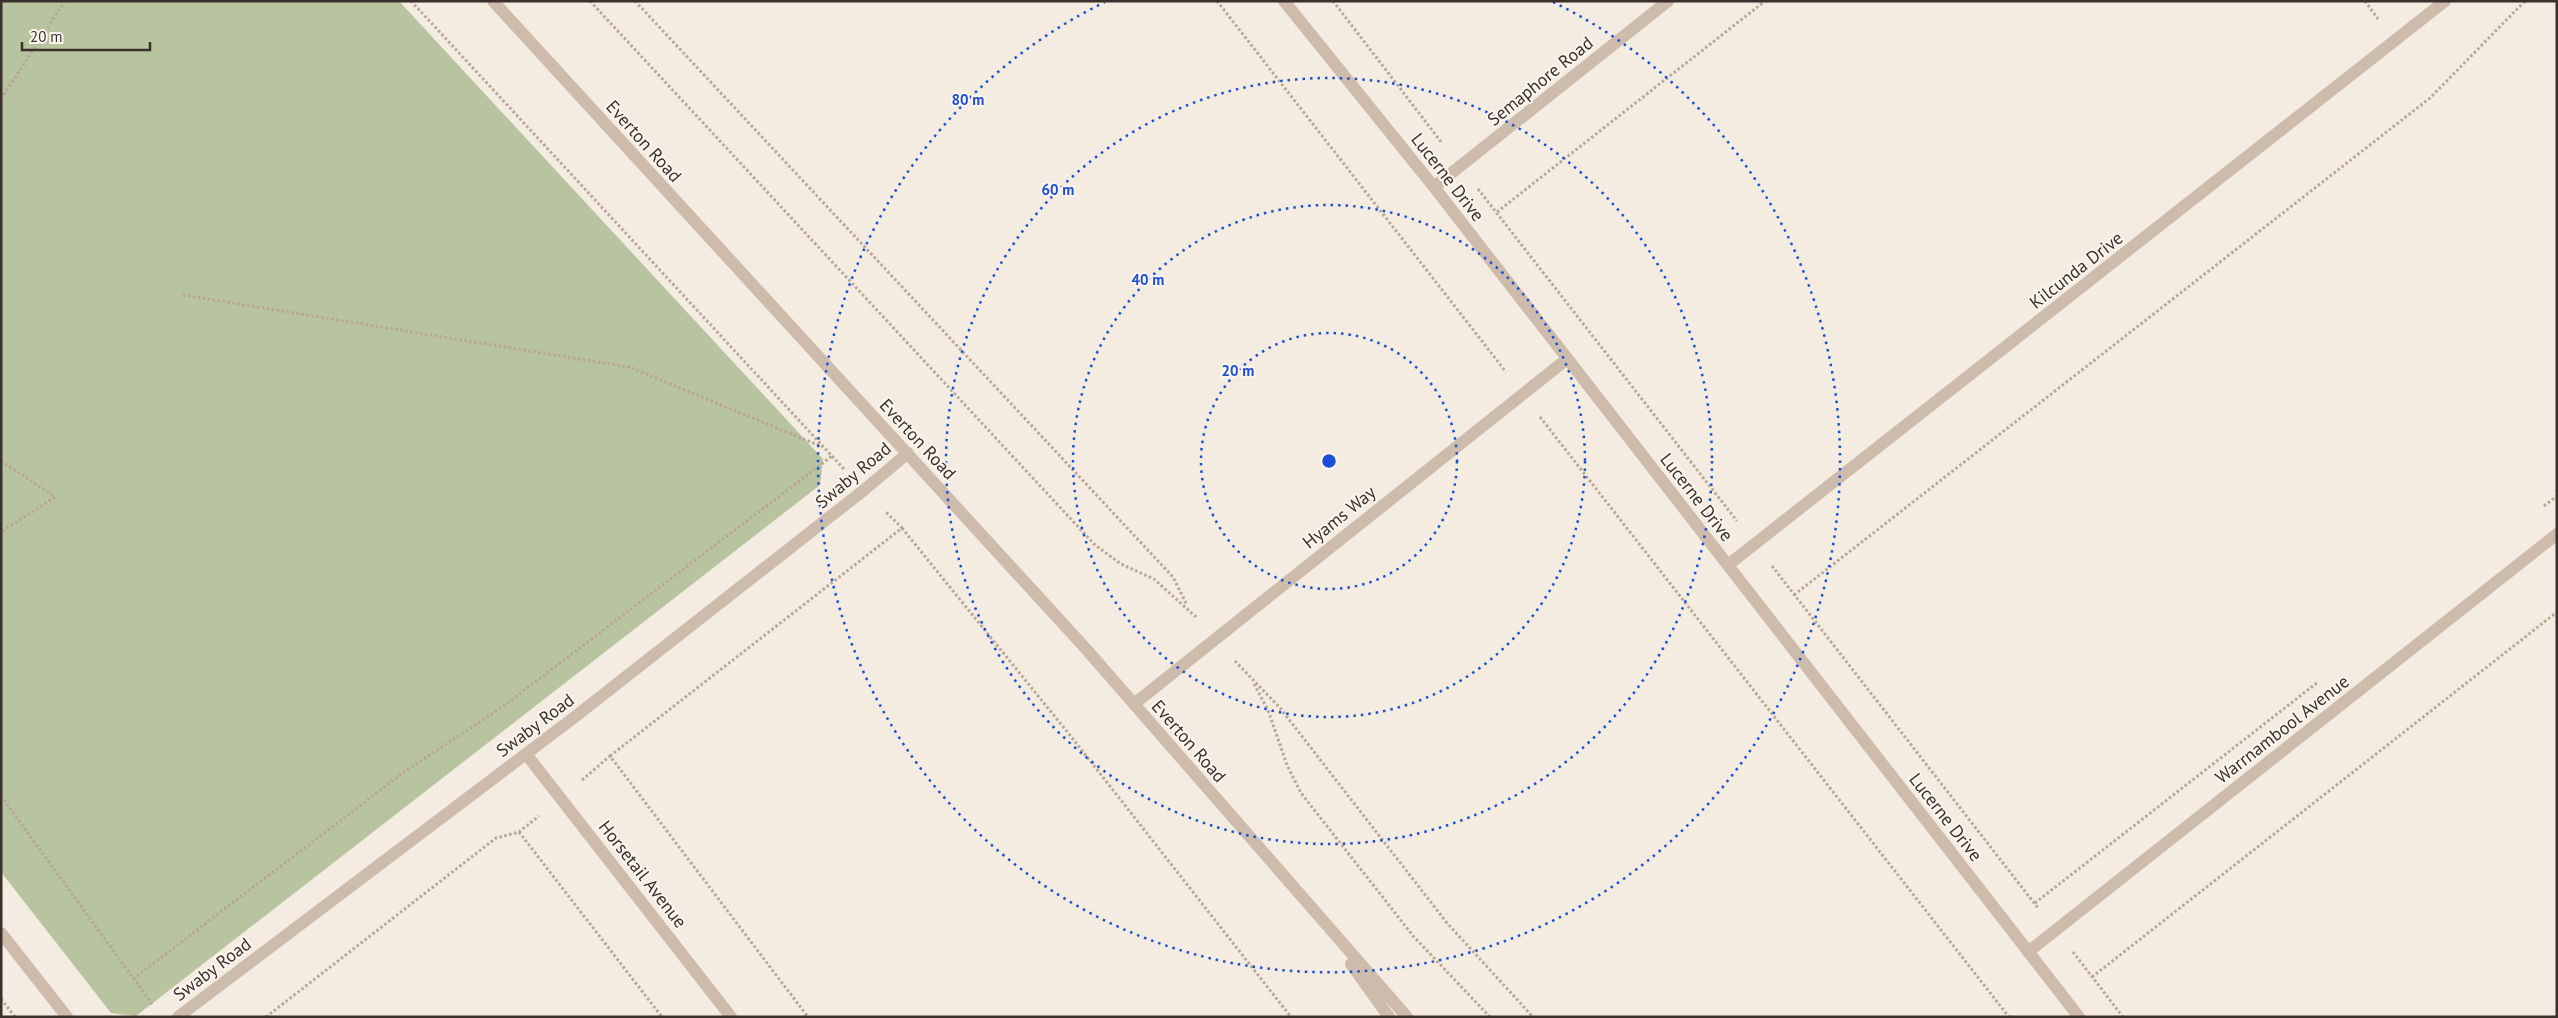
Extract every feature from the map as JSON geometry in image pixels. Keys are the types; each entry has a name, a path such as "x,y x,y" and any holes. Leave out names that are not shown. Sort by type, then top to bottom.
{"street":[{"name":"Everton Road","path":"493,1 908,452 1134,704 1407,1017"},
{"name":"Lucerne Drive","path":"1284,1 1434,187 2079,1017"},
{"name":"Semaphore Road","path":"1434,187 1668,1"},
{"name":"Kilcunda Drive","path":"1728,565 2441,3"},
{"name":"Hyams Way","path":"1134,704 1567,358"},
{"name":"Swaby Road","path":"178,1017 526,754 864,490 908,452"},
{"name":"Warrnambool Avenue","path":"2028,952 2557,534"},
{"name":"Horsetail Avenue","path":"526,754 731,1017"},
{"name":"Everton Road","path":"1310,908 1389,1017"},
{"path":"1,933 67,1017"}],"path":[{"path":"1,99 65,1"},
{"path":"412,1 832,456 902,528 1069,734 1291,1017"},
{"path":"590,1 1095,545 1121,564 1154,579 1188,608 1172,577 635,1"},
{"path":"1217,1 2009,1017"},
{"path":"1333,1 2123,1017"},
{"path":"1497,212 1764,1"},
{"path":"1794,595 2430,98 2525,1"},
{"path":"182,295 629,367 825,448"},
{"path":"133,979 404,772 501,708 832,456"},
{"path":"1,461 55,497 1,532"},
{"path":"2541,508 2557,496"},
{"path":"266,1017 496,838 519,832 610,756 902,528"},
{"path":"2092,977 2557,612"},
{"path":"2035,903 2323,678"},
{"path":"1490,1017 1414,937 1301,793 1287,765 1268,710 1253,681 1280,708 1447,923 1533,1017"},
{"path":"610,756 808,1017"},
{"path":"1,796 156,1009"},
{"path":"519,832 662,1017"},
{"path":"1,999 15,1017"}],"green space":[{"path":"1,1 399,1 823,459 820,485 136,1016 111,1013 1,872"}]}
